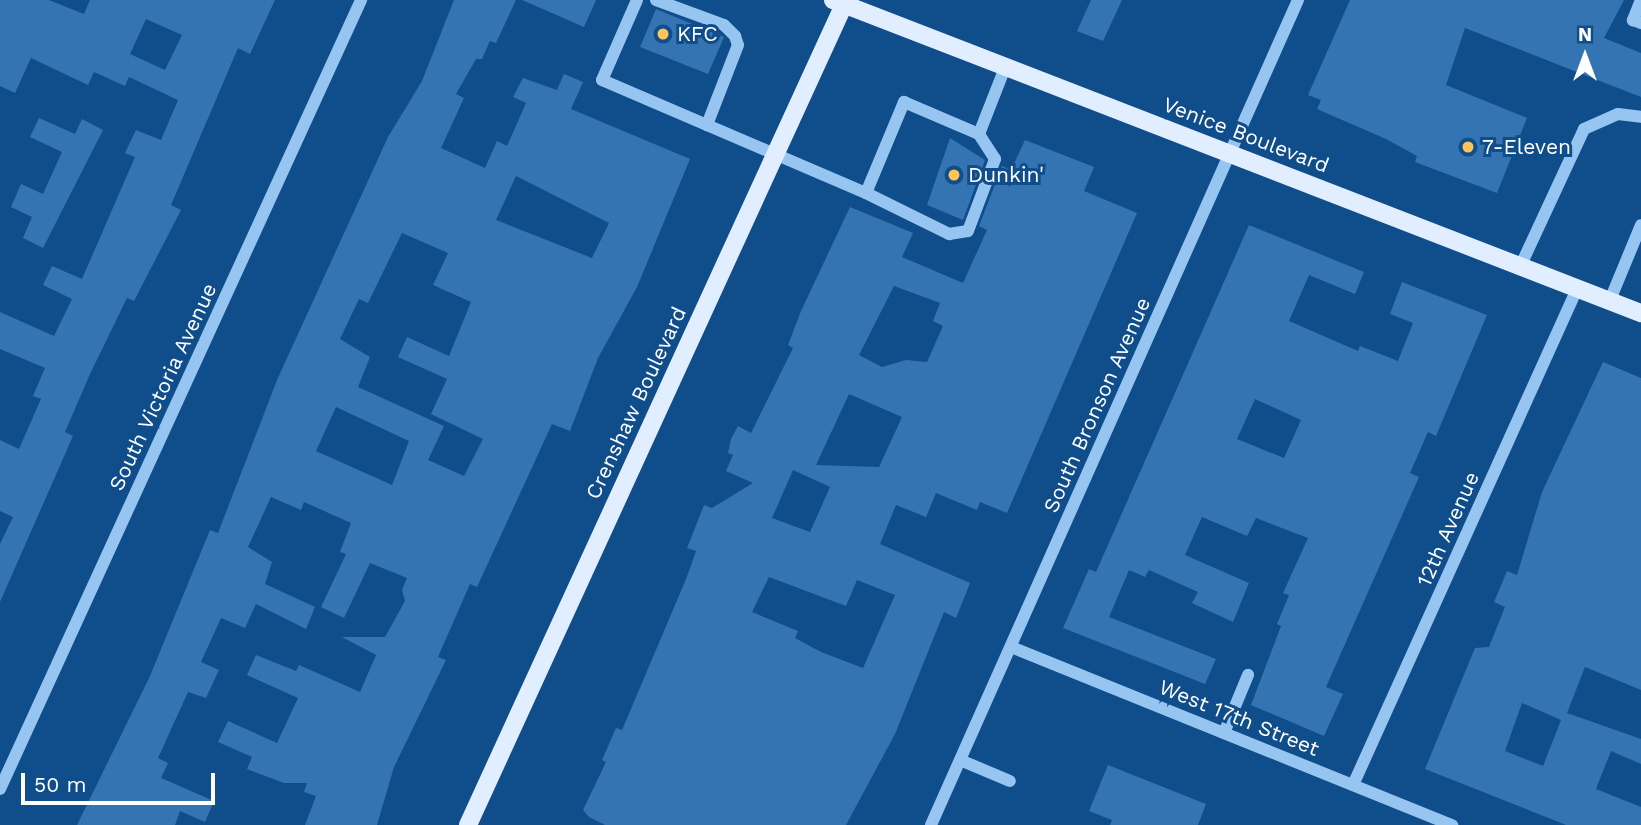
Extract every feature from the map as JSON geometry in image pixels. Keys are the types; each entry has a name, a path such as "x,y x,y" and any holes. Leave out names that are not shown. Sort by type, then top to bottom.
{"main road":[{"name":"Venice Boulevard","path":"841,1 1641,313"},
{"name":"Crenshaw Boulevard","path":"468,825 775,155 841,1"}],"street":[{"name":"South Victoria Avenue","path":"0,789 361,0"},
{"path":"637,0 602,80 866,194 948,234 968,231 995,159 979,134 904,102 866,194"},
{"path":"656,0 724,25 735,36 738,45 707,125"},
{"name":"South Bronson Avenue","path":"932,825 1298,0"},
{"path":"1641,0 1633,20 1641,23"},
{"path":"979,134 1006,65"},
{"path":"1520,267 1584,129 1618,114 1641,117"},
{"path":"1610,300 1641,225"},
{"name":"12th Avenue","path":"1353,785 1577,289"},
{"name":"West 17th Street","path":"1011,647 1452,825"},
{"path":"1224,733 1248,675"},
{"path":"960,760 1010,781"}],"building":[{"path":"0,0 49,0 84,14 90,0 275,0 250,54 238,48 171,205 181,210 134,301 127,298 90,374 65,432 73,436 0,602 0,544 13,517 0,511 0,440 19,449 41,399 33,396 45,368 0,349 0,312 54,336 72,299 43,285 52,266 82,279 135,157 125,153 136,130 161,140 178,100 129,77 125,86 94,72 88,85 31,58 15,93 0,86","holes":["146,19 182,35 165,70 130,54"]},
{"path":"454,0 516,0 496,43 490,41 482,59 476,59 456,94 464,98 441,148 485,168 497,141 507,146 526,103 513,97 523,78 557,90 564,74 583,82 571,109 690,159 637,287 598,358 570,431 552,424 477,587 470,584 438,657 446,660 394,767 377,825 305,825 316,796 304,792 307,783 284,783 247,769 252,757 218,742 228,721 277,743 298,698 247,675 256,655 296,671 299,665 360,692 376,655 342,637 385,637 405,601 402,590 407,578 370,563 344,618 321,607 346,554 340,552 351,523 304,502 301,510 271,497 248,547 272,562 265,584 315,607 306,629 256,604 245,628 221,618 201,662 219,670 206,698 188,692 158,758 168,763 161,778 214,801 205,822 180,811 175,825 77,825 150,676 210,530 218,533 277,380 388,137 422,81","holes":["516,176 609,223 592,258 496,220","402,233 448,253 433,285 471,302 449,356 407,337 398,357 447,379 431,414 483,439 464,476 428,460 444,426 358,387 370,357 340,339 359,299 368,303","336,407 409,441 392,485 316,451"]},
{"path":"522,0 596,0 584,27"},
{"path":"1091,0 1122,0 1103,41 1077,31"},
{"path":"1350,0 1624,0 1604,38 1641,53 1641,97 1465,28 1446,85 1527,118 1497,193 1415,162 1417,156 1386,139 1317,109 1321,100 1308,95"},
{"path":"656,9 724,37 708,74 640,47"},
{"path":"39,118 75,134 82,119 103,130 43,248 23,238 32,217 11,207 21,184 43,194 62,152 30,137"},
{"path":"950,138 985,160 963,220 927,205"},
{"path":"1025,140 1094,167 1084,191 1137,213 1007,513 980,502 977,510 936,493 926,517 896,505 880,544 970,583 956,618 944,612 895,734 846,825 605,825 589,817 583,810 606,762 602,760 616,728 622,730 686,579 696,551 687,548 704,505 712,508 753,483 726,471 733,455 728,453 731,439 738,426 751,433 793,348 788,345 801,311 850,207 913,233 902,257 963,283 987,230 979,226 1002,166 1011,170","holes":["894,286 940,303 933,321 943,326 927,362 906,360 882,367 859,355","849,394 902,417 879,467 816,465","793,470 830,487 810,532 772,518","769,577 846,606 857,580 895,595 863,668 821,652 795,638 798,631 752,612"]},
{"path":"1249,225 1364,272 1355,294 1309,275 1289,321 1358,351 1360,346 1398,361 1413,323 1390,314 1402,282 1487,315 1436,436 1428,432 1410,473 1419,477 1326,687 1343,694 1324,736 1251,705 1281,626 1277,624 1289,595 1283,593 1308,538 1256,518 1247,536 1202,517 1185,555 1249,583 1233,622 1192,603 1198,592 1149,570 1145,577 1129,570 1109,617 1216,659 1205,684 1063,628 1089,569 1096,572","holes":["1255,399 1301,420 1284,458 1237,439"]},
{"path":"1603,362 1641,378 1641,690 1585,667 1567,713 1641,739 1641,764 1611,751 1596,789 1641,807 1641,825 1566,825 1425,769 1475,648 1489,647 1505,607 1494,602 1507,571 1517,575 1542,492","holes":["1522,703 1561,720 1543,766 1505,751"]},
{"path":"1108,765 1206,804 1198,825 1110,825 1112,820 1089,811"}],"place":[{"name":"KFC","path":"663,34"},
{"name":"7-Eleven","path":"1468,147"},
{"name":"Dunkin'","path":"954,175"}]}
